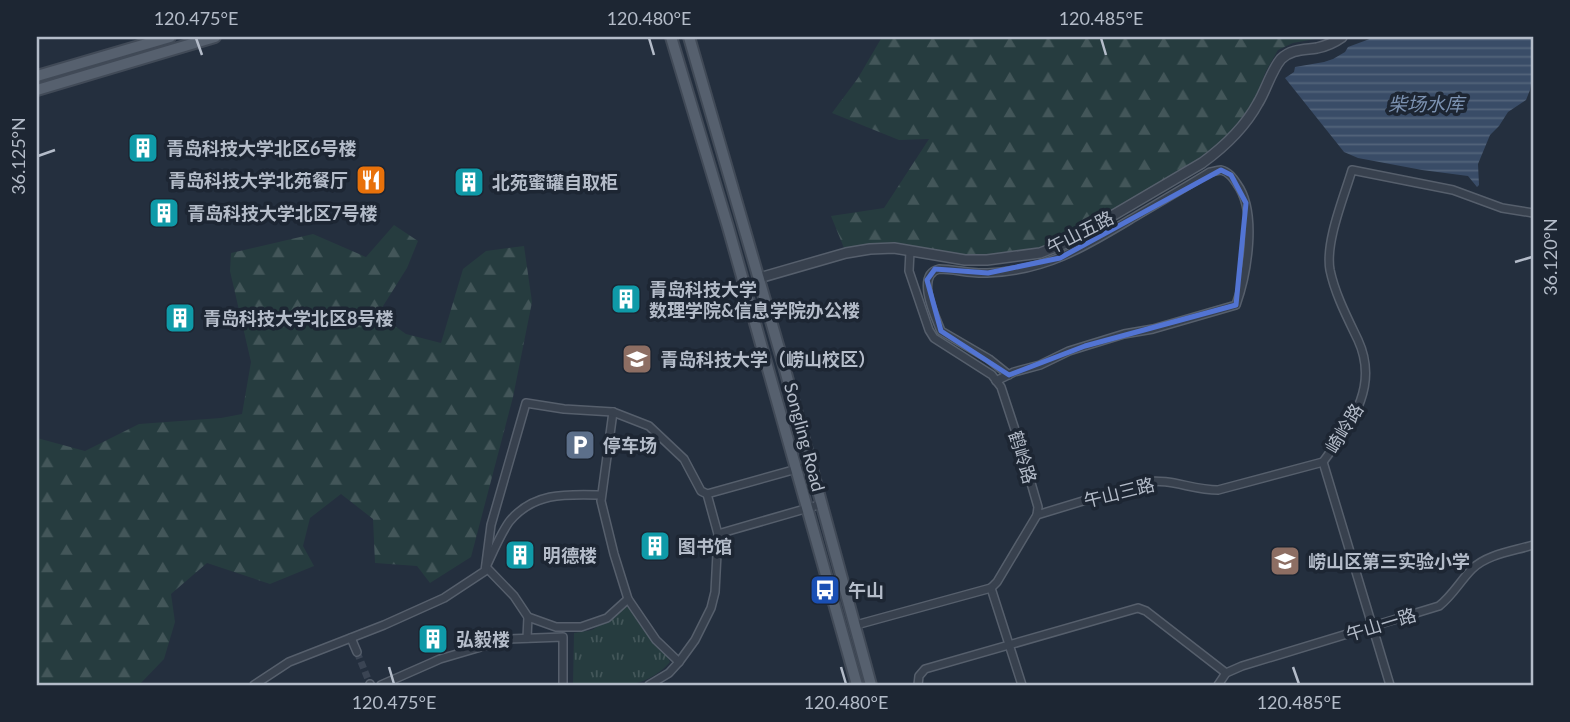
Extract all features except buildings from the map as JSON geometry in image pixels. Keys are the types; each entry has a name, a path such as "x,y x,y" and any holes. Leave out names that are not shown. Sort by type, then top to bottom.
{"main road":[{"path":"37,76 170,37"},
{"path":"37,90 215,37"},
{"name":"Songling Road","path":"671,37 724,214 857,685"},
{"name":"Songling Road","path":"689,37 759,278 871,685"}],"street":[{"name":"午山五路","path":"759,278 846,253 870,249 894,248 965,260 987,260 1040,253 1066,243 1223,148 1257,106 1281,60 1292,52 1319,47 1342,37"},
{"path":"911,251 909,271 934,338 992,375 996,381 1069,351 1236,305 1242,290 1247,259 1248,226 1246,203 1241,189 1231,175 1221,170 1210,172 1079,250 1045,264 988,273 946,269 934,269 930,272 927,288 941,331 989,359 1009,375"},
{"name":"崎岭路","path":"1390,685 1324,462 1347,429 1362,398 1367,370 1360,343 1341,305 1330,268 1331,243 1352,170 1453,190 1502,208 1533,212"},
{"name":"鹤岭路","path":"996,381 1001,387 1020,445 1038,507 1037,515"},
{"path":"254,685 289,662 444,598 485,571 491,525 526,403 613,412 649,426 684,459 701,491 706,494 718,534 715,592 711,608 680,662 669,673 649,685"},
{"path":"613,412 601,501 614,554 628,599 656,640 680,662"},
{"name":"午山三路","path":"1037,515 1145,482 1156,480 1217,490 1324,462"},
{"path":"706,494 811,465"},
{"path":"485,566 509,523 539,499 569,494 601,495"},
{"path":"718,534 822,504"},
{"path":"856,625 990,588 997,582 1037,515"},
{"name":"午山一路","path":"1226,673 1439,606 1450,598 1473,569 1483,561 1533,545"},
{"path":"485,566 514,596 528,617 527,638"},
{"path":"990,588 1021,685"},
{"path":"528,617 556,627 581,627 607,618 628,599"},
{"path":"918,685 919,676 925,670 1138,608 1146,611 1226,673 1218,685"},
{"path":"381,685 449,656 508,639 563,637 563,685"},
{"path":"351,638 357,652"}],"highlighted area":[{"path":"1221,170 1231,175 1246,203 1236,305 1085,346 1009,375 941,331 927,280 935,269 988,273 1060,258"}],"green space":[{"path":"882,37 1326,37 1293,43 1278,50 1252,106 1226,138 1196,162 1064,239 1036,249 996,256 960,257 902,246 844,248 831,216 884,208 929,139 899,140 832,113 858,78"},
{"path":"394,225 418,241 407,268 378,314 406,334 441,343 463,269 486,251 524,246 532,302 513,397 471,557 430,583 417,566 375,563 373,519 341,494 310,518 303,546 314,566 270,584 207,563 171,594 175,622 164,659 139,685 37,685 37,438 85,451 139,424 242,414 251,362 230,271 231,253 313,234 366,257"},
{"path":"627,606 670,662 648,679 637,683 613,686 573,685 574,633 592,630"}],"water":[{"name":"柴场水库","path":"1375,37 1533,37 1530,90 1526,100 1508,112 1490,135 1478,164 1477,187 1468,176 1358,158 1344,152 1285,78 1294,72 1295,67 1333,59 1348,47"}],"tunnel":[{"path":"357,652 370,684"}],"place":[{"name":"青岛科技大学北区6号楼","path":"143,148"},
{"name":"青岛科技大学北苑餐厅","path":"371,180"},
{"name":"北苑蜜罐自取柜","path":"469,182"},
{"name":"青岛科技大学北区7号楼","path":"164,213"},
{"name":"青岛科技大学 数理学院&信息学院办公楼","path":"626,299"},
{"name":"青岛科技大学北区8号楼","path":"180,318"},
{"name":"青岛科技大学（崂山校区）","path":"637,359"},
{"name":"停车场","path":"580,445"},
{"name":"图书馆","path":"655,546"},
{"name":"明德楼","path":"520,555"},
{"name":"崂山区第三实验小学","path":"1285,561"},
{"name":"午山","path":"825,590"},
{"name":"弘毅楼","path":"433,639"}]}
